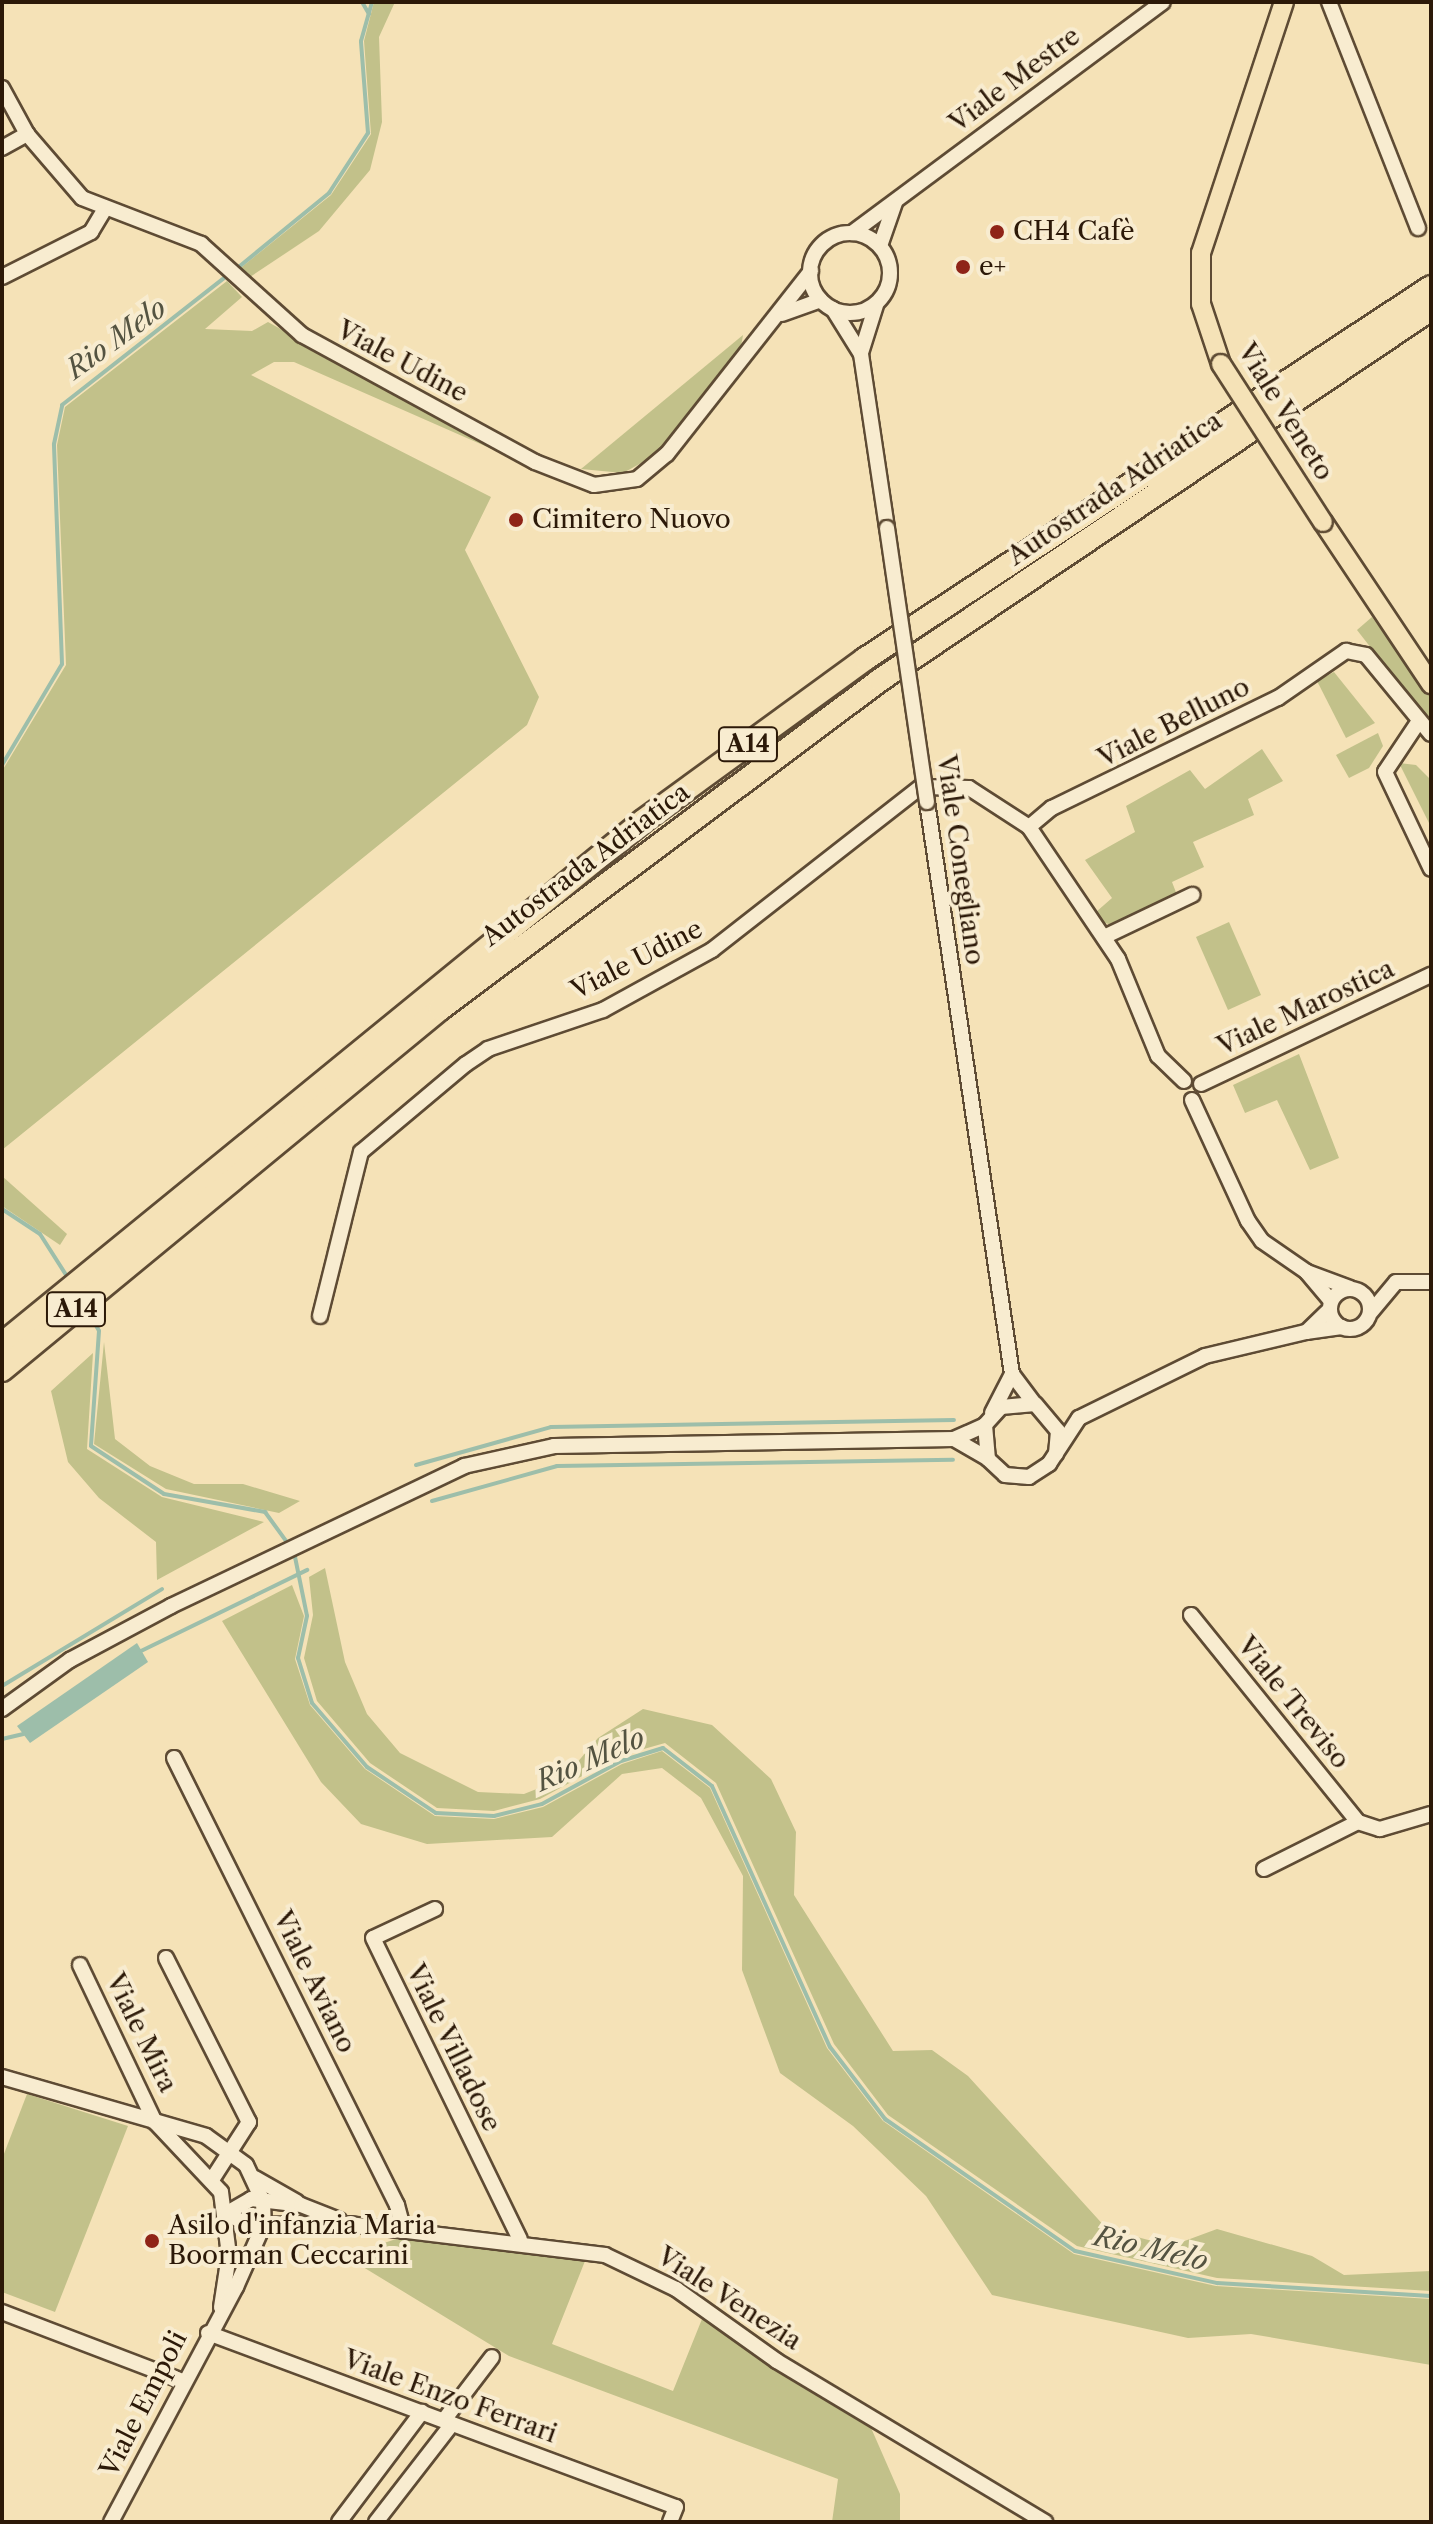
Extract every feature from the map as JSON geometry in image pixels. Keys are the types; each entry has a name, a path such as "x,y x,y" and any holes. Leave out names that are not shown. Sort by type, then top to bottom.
{"highway":[{"name":"Autostrada Adriatica","path":"6,1358 32,1320 643,821 865,659 1431,287"},
{"name":"Autostrada Adriatica","path":"6,1358 137,1260 440,1009 880,680 1431,309"}],"main road":[{"name":"Viale Veneto","path":"1284,2 1201,253 1201,304 1221,364 1431,684"}],"street":[{"name":"Viale Mestre","path":"562,474 594,485 637,479 667,454 782,314 811,271 824,244 852,233 1163,2"},
{"path":"1329,2 1418,228"},
{"name":"Viale Udine","path":"2,88 27,134 62,180 104,210 167,229 221,261 246,289 302,335 562,474"},
{"path":"2,148 27,134"},
{"path":"782,314 827,304 856,313 877,303 890,275 880,246 897,199"},
{"path":"2,277 91,232 104,210"},
{"path":"852,233 880,246"},
{"path":"811,271 827,304"},
{"name":"Viale Conegliano","path":"861,354 877,303"},
{"name":"Viale Conegliano","path":"827,304 861,354 1012,1374 1040,1408"},
{"name":"Viale Belluno","path":"1029,827 1052,808 1278,698 1346,651 1366,655 1431,734"},
{"path":"1419,721 1385,772 1431,869"},
{"name":"Viale Udine","path":"320,1316 361,1152 466,1064 488,1049 603,1010 712,950 921,787 969,788 1029,827"},
{"path":"1029,827 1133,985 1151,1037 1184,1081 1201,1084 1192,1100"},
{"path":"1104,937 1192,895"},
{"name":"Viale Marostica","path":"1201,1084 1431,975"},
{"path":"1184,1081 1181,1094 1192,1100 1248,1221 1262,1241 1307,1272 1367,1297 1369,1316"},
{"path":"1307,1272 1331,1305 1342,1327"},
{"path":"954,1439 988,1459 1005,1475 1029,1477 1056,1454 1079,1418 1205,1356 1306,1332 1361,1326 1396,1282 1431,1282"},
{"path":"1306,1332 1350,1288"},
{"path":"988,1459 988,1420 1012,1374"},
{"path":"2,1709 70,1660 171,1606 464,1466 554,1446 954,1439 1012,1402 1079,1418"},
{"path":"1040,1408 1058,1431 1056,1454"},
{"name":"Viale Treviso","path":"1191,1615 1358,1822"},
{"name":"Viale Aviano","path":"174,1758 397,2205 404,2231"},
{"path":"1264,1869 1358,1822 1380,1829 1431,1814"},
{"name":"Viale Villadose","path":"435,1909 373,1938 520,2239"},
{"path":"166,1958 249,2122 213,2178"},
{"name":"Viale Mira","path":"80,1965 155,2122"},
{"name":"Viale Venezia","path":"2,2077 155,2122 175,2124 232,2152 255,2178 301,2205 349,2224"},
{"name":"Viale Venezia","path":"155,2122 213,2178 227,2213 247,2225 349,2224 520,2239 577,2247 639,2269 1045,2522"},
{"name":"Viale Venezia","path":"255,2178 263,2201 264,2224"},
{"name":"Viale Venezia","path":"227,2213 241,2202 301,2205"},
{"name":"Viale Empoli","path":"221,2308 227,2213"},
{"name":"Viale Empoli","path":"111,2522 264,2224"},
{"path":"2,2312 183,2381"},
{"name":"Viale Enzo Ferrari","path":"208,2333 676,2507 670,2522"},
{"path":"376,2522 492,2357"},
{"path":"339,2522 422,2412"}],"shaded area":[{"path":"374,2 395,2 379,37 382,122 370,170 319,231 247,279 238,270 331,195 371,134 364,41"},
{"path":"227,281 242,297 205,329 252,331 268,322 512,458 294,362 274,362 251,375 491,497 465,550 539,697 527,725 2,1150 2,771 66,665 57,445 65,407"},
{"path":"743,335 740,352 654,456 623,473 581,469"},
{"path":"1372,617 1431,698 1431,725 1357,630"},
{"path":"1334,672 1375,723 1346,738 1317,681"},
{"path":"1378,733 1383,746 1369,768 1349,778 1336,755"},
{"path":"1262,749 1283,781 1248,799 1254,815 1193,842 1204,867 1172,882 1177,895 1114,926 1100,921 1096,912 1112,898 1085,860 1135,832 1126,806 1190,770 1205,789"},
{"path":"1399,763 1416,765 1431,780 1431,827"},
{"path":"1229,922 1261,995 1228,1010 1196,937"},
{"path":"1299,1054 1339,1158 1310,1170 1277,1100 1245,1113 1233,1085"},
{"path":"2,1176 67,1234 60,1245 2,1206"},
{"path":"104,1342 115,1439 150,1466 194,1484 243,1484 300,1501 279,1513 166,1489 94,1444"},
{"path":"93,1353 87,1449 162,1497 264,1522 157,1580 156,1542 99,1498 68,1462 51,1391"},
{"path":"325,1568 345,1662 367,1714 400,1753 478,1792 524,1794 564,1778 598,1738 643,1709 712,1725 771,1779 796,1832 794,1895 893,2051 932,2050 968,2076 1107,2229 1171,2246 1217,2229 1312,2256 1344,2275 1431,2271 1431,2291 1217,2278 1077,2246 888,2115 834,2044 716,1783 665,1743 619,1756 540,1799 494,1811 437,1808 370,1763 317,1701 304,1658 313,1615 309,1577"},
{"path":"292,1585 304,1616 295,1659 310,1705 365,1769 435,1816 494,1819 543,1807 622,1764 662,1751 710,1788 827,2048 883,2121 1074,2254 1216,2286 1431,2299 1431,2365 1251,2334 1188,2338 992,2295 926,2196 853,2126 780,2073 742,1970 743,1876 701,1798 662,1768 622,1774 552,1837 427,1844 361,1824 321,1782 222,1621"},
{"path":"137,1643 148,1662 30,1743 17,1726"},
{"path":"27,2094 128,2126 55,2312 2,2292 2,2159"},
{"path":"396,2239 499,2243 587,2256 552,2344 673,2391 702,2319 868,2421 900,2494 900,2522 832,2522 838,2479 509,2356 345,2256"}],"waterway":[{"path":"362,2 369,14"},
{"name":"Rio Melo","path":"235,270 329,193 368,133 361,41 372,2"},
{"name":"Rio Melo","path":"2,765 62,664 54,444 62,405 228,275"},
{"name":"Rio Melo","path":"2,1209 40,1234 68,1278"},
{"name":"Rio Melo","path":"87,1310 99,1331 91,1446 164,1494 265,1512 289,1545"},
{"path":"416,1465 551,1427 954,1420"},
{"path":"432,1501 557,1466 953,1460"},
{"name":"Rio Melo","path":"294,1552 307,1616 298,1658 312,1703 367,1767 436,1813 494,1816 542,1804 621,1761 663,1748 712,1786 830,2047 885,2119 1075,2251 1217,2283 1431,2296"},
{"path":"141,1651 307,1570"},
{"path":"2,1686 162,1589"},
{"path":"2,1739 23,1734"}],"place":[{"name":"CH4 Cafè","path":"997,232"},
{"name":"e+","path":"963,267"},
{"name":"Cimitero Nuovo","path":"516,520"},
{"name":"Asilo d'infanzia Maria Boorman Ceccarini","path":"152,2241"}]}
